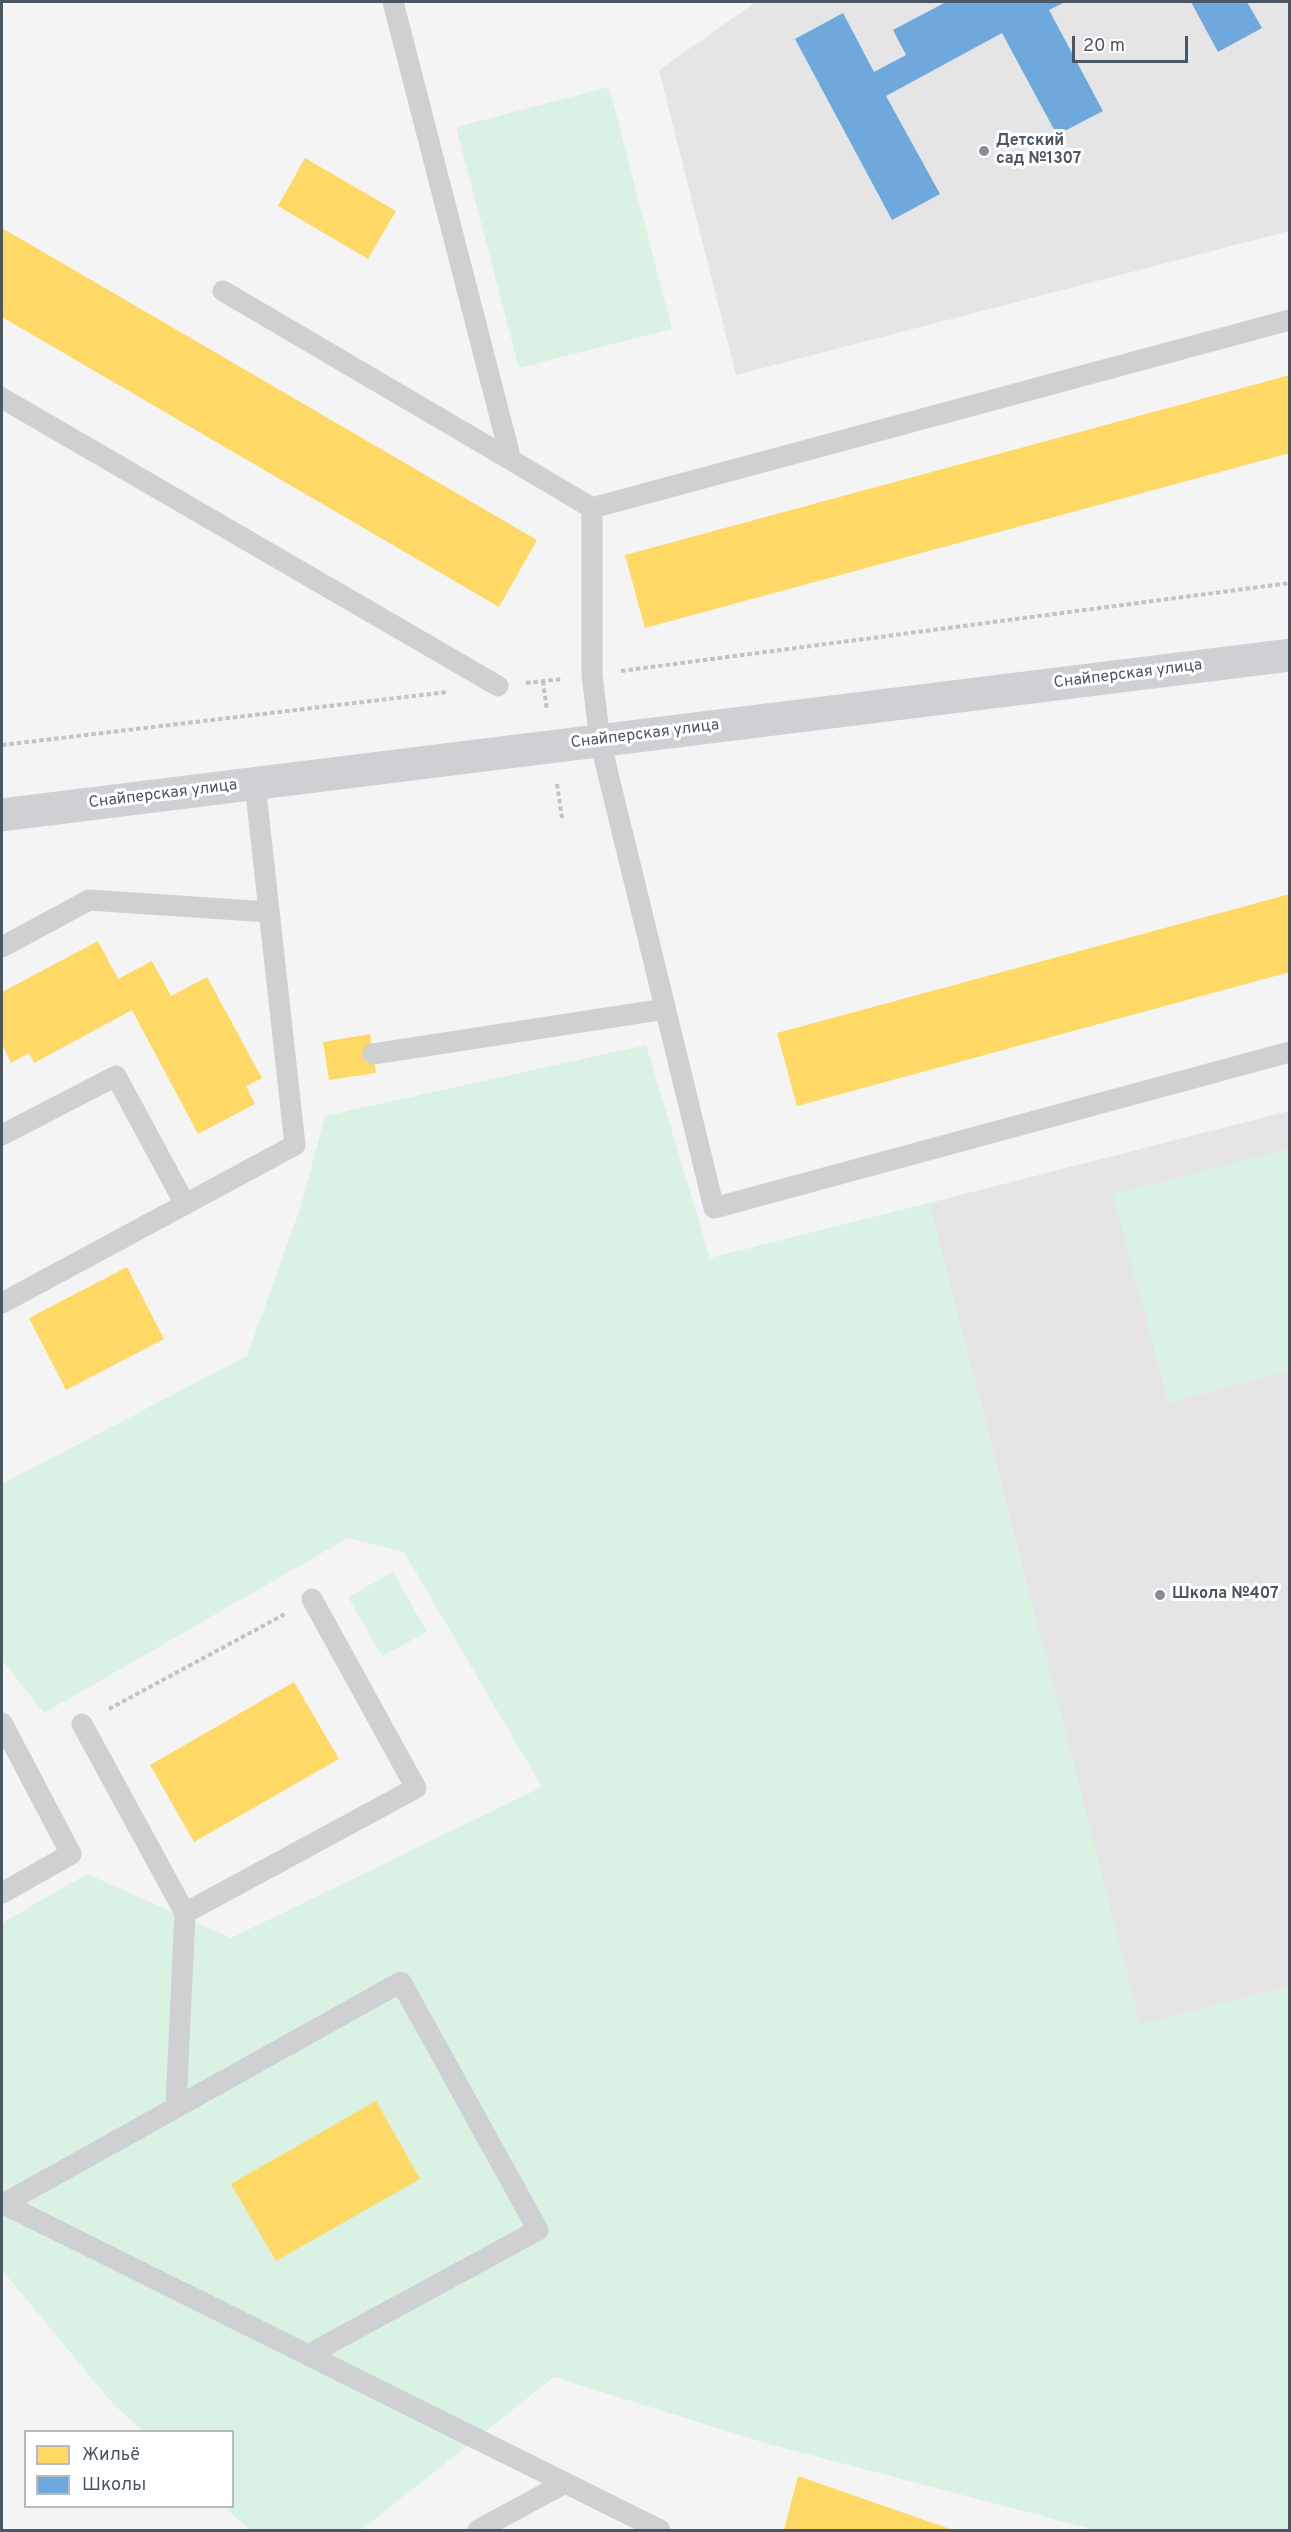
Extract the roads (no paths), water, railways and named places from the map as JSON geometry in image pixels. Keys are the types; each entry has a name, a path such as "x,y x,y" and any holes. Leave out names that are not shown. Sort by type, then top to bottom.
{"street":[{"name":"Снайперская улица","path":"2,815 1290,655"}],"lane":[{"path":"393,2 511,460"},
{"path":"223,291 592,508 1290,320"},
{"path":"2,398 498,686"},
{"path":"592,508 592,675 600,741 714,1208 1290,1052"},
{"path":"2,1303 295,1145 255,784"},
{"path":"2,947 89,900 269,912"},
{"path":"373,1054 665,1009"},
{"path":"2,1135 116,1076 185,1204"},
{"path":"185,1913 416,1788 312,1599"},
{"path":"2,1723 71,1854 2,1893"},
{"path":"82,1724 185,1913 176,2107"},
{"path":"2,2203 401,1982 538,2230 308,2355"},
{"path":"2,2203 660,2530"},
{"path":"478,2530 565,2483"}],"place":[{"name":"Детский сад №1307","path":"984,151"},
{"name":"Школа №407","path":"1160,1595"}]}
